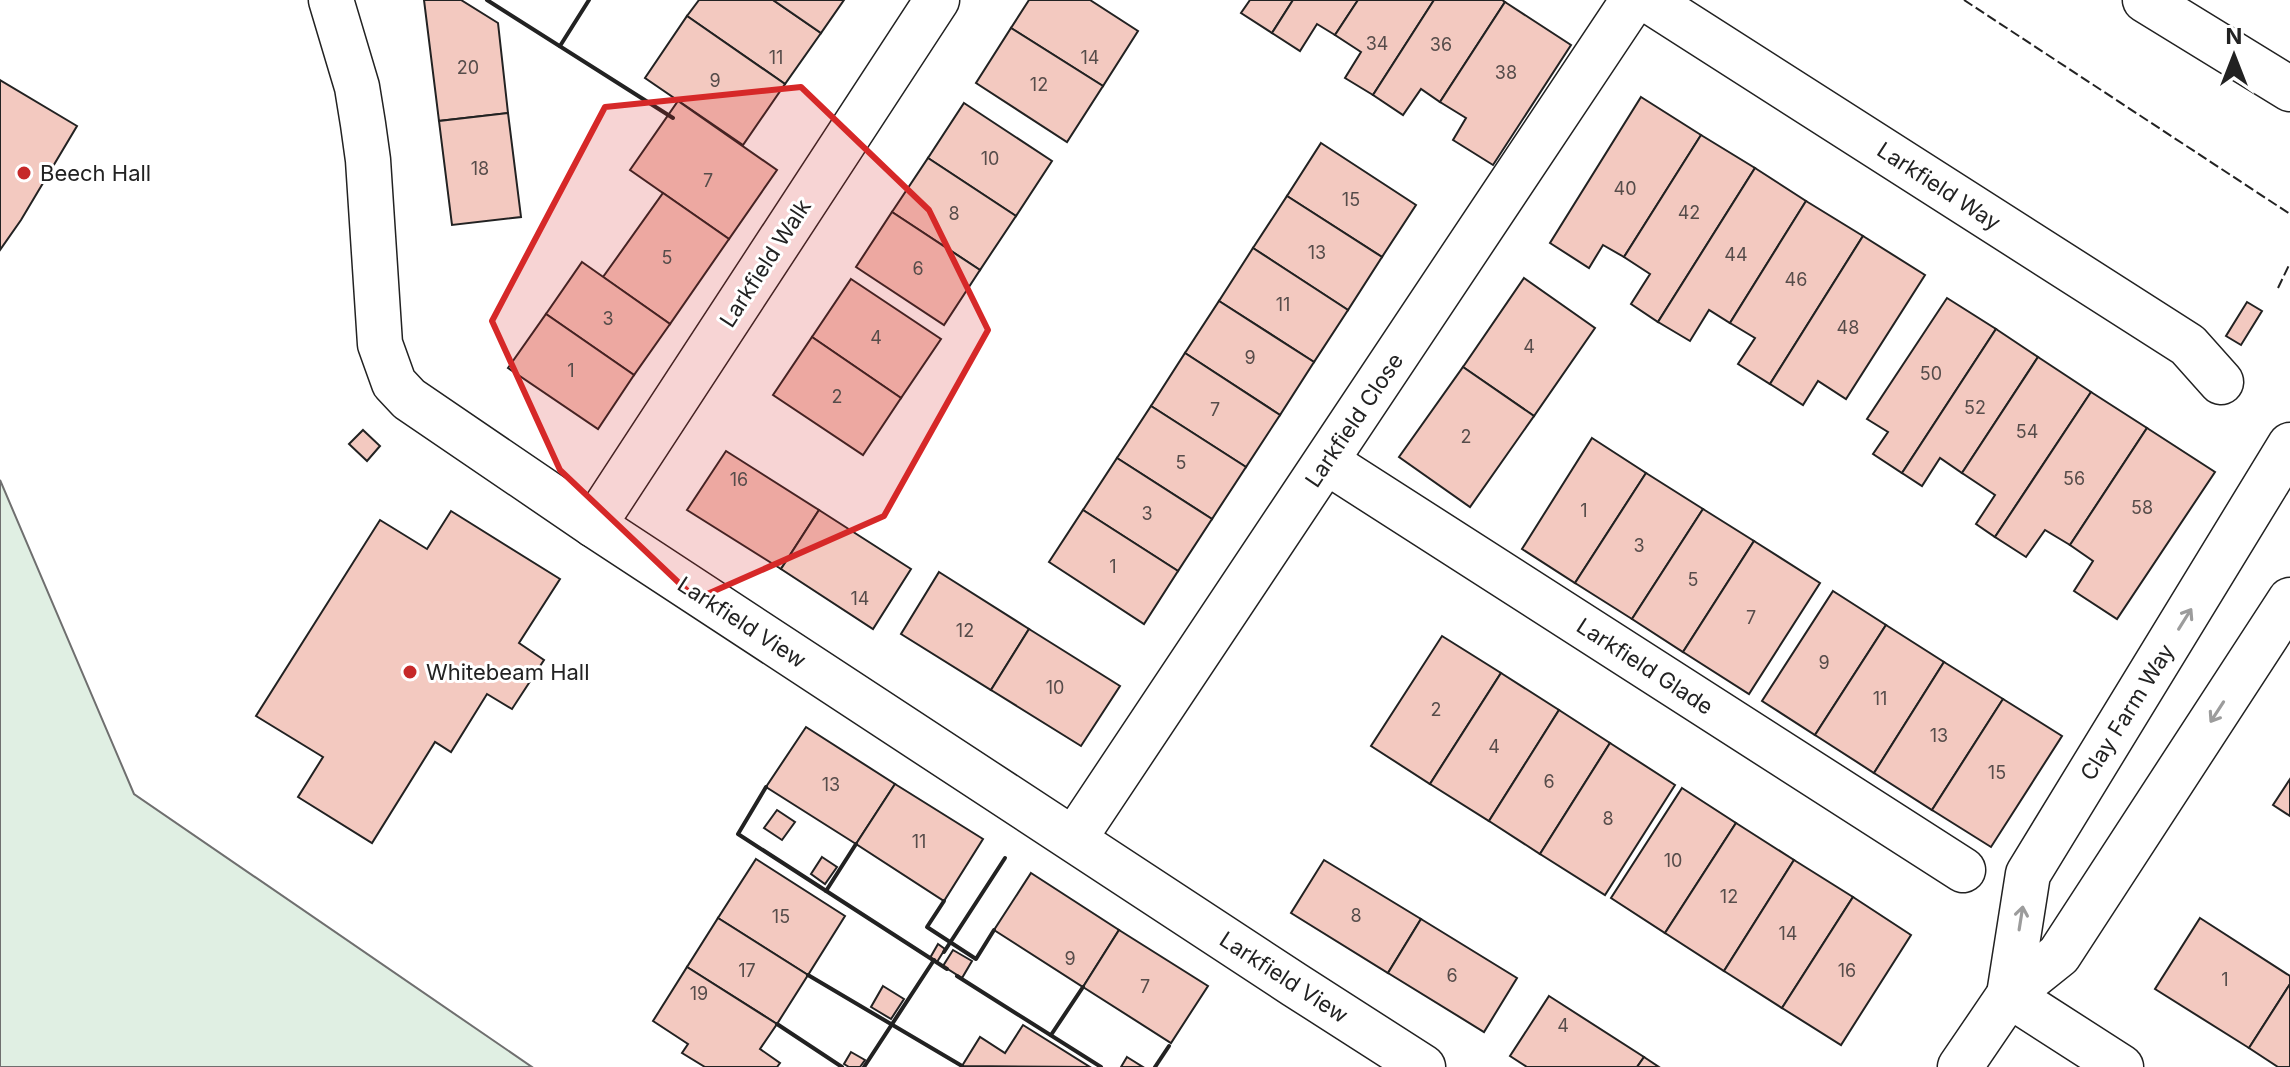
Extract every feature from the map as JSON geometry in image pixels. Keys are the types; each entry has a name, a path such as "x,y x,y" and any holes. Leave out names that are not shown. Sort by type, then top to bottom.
{"street":[{"name":"Larkfield View","path":"331,0 357,87 363,124 379,333 394,383 409,399 594,525 1423,1067"},
{"name":"Larkfield Walk","path":"594,525 937,0"},
{"name":"Larkfield Close","path":"1074,839 1633,0"},
{"name":"Larkfield Way","path":"1648,0 2188,345 2221,382"},
{"path":"2145,0 2290,89"},
{"name":"Clay Farm Way","path":"2009,995 2028,874 2290,445"},
{"name":"Larkfield Glade","path":"1327,462 1963,870"},
{"name":"Clay Farm Way","path":"1960,1067 2009,995 2059,955 2290,600"},
{"path":"2009,995 2121,1067"}],"highlighted area":[{"path":"801,87 929,210 988,330 884,516 696,599 560,470 492,321 605,107"}],"green space":[{"path":"0,480 134,794 532,1067 0,1067"}],"building":[{"path":"424,0 461,0 498,23 508,113 439,121"},
{"path":"699,0 773,0 821,33 785,84 687,16"},
{"path":"773,0 844,0 821,33"},
{"path":"1029,0 1090,0 1138,31 1103,86 1011,28"},
{"path":"1250,0 1293,0 1272,33 1241,13"},
{"path":"1293,0 1358,0 1335,35 1317,24 1300,51 1272,33"},
{"path":"1358,0 1434,0 1373,95 1345,78 1361,52 1335,35"},
{"path":"1434,0 1505,2 1440,102 1421,89 1403,115 1373,95"},
{"path":"1505,2 1571,45 1493,165 1453,140 1466,118 1440,102"},
{"path":"687,16 785,84 743,145 645,78"},
{"path":"1011,28 1103,86 1067,142 976,83"},
{"name":"Beech Hall","path":"0,80 77,126 0,250"},
{"path":"1641,97 1701,135 1624,257 1603,245 1589,268 1550,243"},
{"path":"678,101 777,170 729,239 630,170"},
{"path":"964,103 1052,161 1016,216 928,158"},
{"path":"508,113 521,217 452,225 439,121"},
{"path":"1701,135 1755,168 1658,322 1631,304 1650,274 1624,257"},
{"path":"1321,143 1416,205 1382,257 1287,196"},
{"path":"928,158 1016,216 980,270 892,212"},
{"path":"1755,168 1806,201 1730,323 1709,310 1690,341 1658,322"},
{"path":"663,193 729,239 670,324 603,277"},
{"path":"1287,196 1382,257 1348,310 1253,248"},
{"path":"1806,201 1863,236 1770,384 1738,364 1755,338 1730,323"},
{"path":"892,212 980,270 944,325 856,267"},
{"path":"1863,236 1925,275 1846,399 1818,381 1803,405 1770,384"},
{"path":"1253,248 1348,310 1314,362 1219,301"},
{"path":"582,262 670,324 634,375 546,314"},
{"path":"1524,278 1595,328 1534,416 1463,367"},
{"path":"851,279 941,339 901,398 812,337"},
{"path":"1947,298 1996,329 1902,473 1873,454 1888,432 1867,419"},
{"path":"1219,301 1314,362 1280,415 1185,353"},
{"path":"2247,302 2262,311 2241,345 2226,336"},
{"path":"546,314 634,375 598,429 508,368"},
{"path":"1996,329 2038,357 1962,473 1940,458 1922,486 1902,473"},
{"path":"812,337 901,398 863,455 773,395"},
{"path":"1185,353 1280,415 1246,467 1151,406"},
{"path":"2038,357 2091,392 1995,537 1976,524 1995,495 1962,473"},
{"path":"1463,367 1534,416 1470,507 1399,457"},
{"path":"2091,392 2147,428 2070,545 2045,530 2026,557 1995,537"},
{"path":"1151,406 1246,467 1212,519 1117,458"},
{"path":"2147,428 2215,472 2117,619 2074,591 2093,561 2070,545"},
{"path":"363,430 380,446 367,461 349,444"},
{"path":"1592,438 1646,473 1575,583 1522,549"},
{"path":"726,451 819,510 781,569 687,510"},
{"path":"1117,458 1212,519 1178,571 1083,510"},
{"path":"1646,473 1703,509 1632,619 1575,583"},
{"path":"1703,509 1754,541 1683,652 1632,619"},
{"path":"819,510 911,569 873,629 781,569"},
{"path":"1083,510 1178,571 1144,624 1049,562"},
{"name":"Whitebeam Hall","path":"451,511 560,579 519,643 544,660 512,709 487,694 451,752 435,742 372,843 298,797 323,757 256,716 380,520 427,549"},
{"path":"1754,541 1820,583 1749,694 1683,652"},
{"path":"939,572 1029,629 991,690 901,634"},
{"path":"1833,591 1886,625 1815,735 1762,701"},
{"path":"1886,625 1944,662 1874,773 1815,735"},
{"path":"1029,629 1120,686 1081,746 991,690"},
{"path":"1442,636 1501,673 1430,784 1371,746"},
{"path":"1944,662 2003,699 1932,810 1874,773"},
{"path":"1501,673 1559,710 1489,821 1430,784"},
{"path":"2003,699 2062,736 1991,847 1932,810"},
{"path":"1559,710 1610,743 1540,854 1489,821"},
{"path":"806,727 895,784 856,844 766,787"},
{"path":"1610,743 1675,785 1605,895 1540,854"},
{"path":"2290,779 2290,816 2273,805"},
{"path":"895,784 983,839 944,901 856,844"},
{"path":"1682,788 1736,823 1665,933 1611,898"},
{"path":"777,810 795,822 782,840 764,828"},
{"path":"1736,823 1794,860 1724,971 1665,933"},
{"path":"822,857 837,867 825,884 811,874"},
{"path":"756,859 845,916 808,975 718,918"},
{"path":"1324,860 1421,919 1388,973 1291,913"},
{"path":"1794,860 1853,897 1782,1008 1724,971"},
{"path":"1031,873 1119,930 1083,987 994,930"},
{"path":"1853,897 1911,935 1841,1045 1782,1008"},
{"path":"718,918 808,975 777,1024 687,967"},
{"path":"2200,918 2290,976 2290,984 2249,1048 2155,989"},
{"path":"1421,919 1517,978 1484,1032 1388,973"},
{"path":"1119,930 1208,986 1171,1043 1083,987"},
{"path":"938,944 945,949 937,962 930,958"},
{"path":"953,950 972,961 962,978 943,966"},
{"path":"687,967 777,1024 760,1049 780,1063 777,1067 705,1067 682,1053 688,1044 653,1021"},
{"path":"2290,984 2290,1067 2278,1067 2249,1048"},
{"path":"883,986 904,999 891,1019 871,1007"},
{"path":"1549,996 1644,1057 1637,1067 1527,1067 1510,1056"},
{"path":"1023,1025 1090,1067 962,1066 980,1037 1005,1053"},
{"path":"851,1052 865,1060 860,1067 844,1064"},
{"path":"1127,1057 1143,1067 1121,1067"},
{"path":"1644,1057 1659,1067 1637,1067"}],"fence":[{"path":"1964,0 2290,214"},
{"path":"2278,288 2290,263"}],"wall":[{"path":"487,0 673,118"},
{"path":"560,46 589,0"},
{"path":"766,787 738,834 947,969"},
{"path":"826,891 856,844"},
{"path":"944,952 1005,858"},
{"path":"944,901 927,927 976,959 994,930"},
{"path":"864,1067 934,960"},
{"path":"808,975 962,1066"},
{"path":"957,976 1101,1067"},
{"path":"1051,1035 1083,987"},
{"path":"777,1024 842,1067"},
{"path":"1155,1067 1169,1046"}],"place":[{"name":"Beech Hall","path":"24,173"},
{"name":"Whitebeam Hall","path":"410,672"}]}
